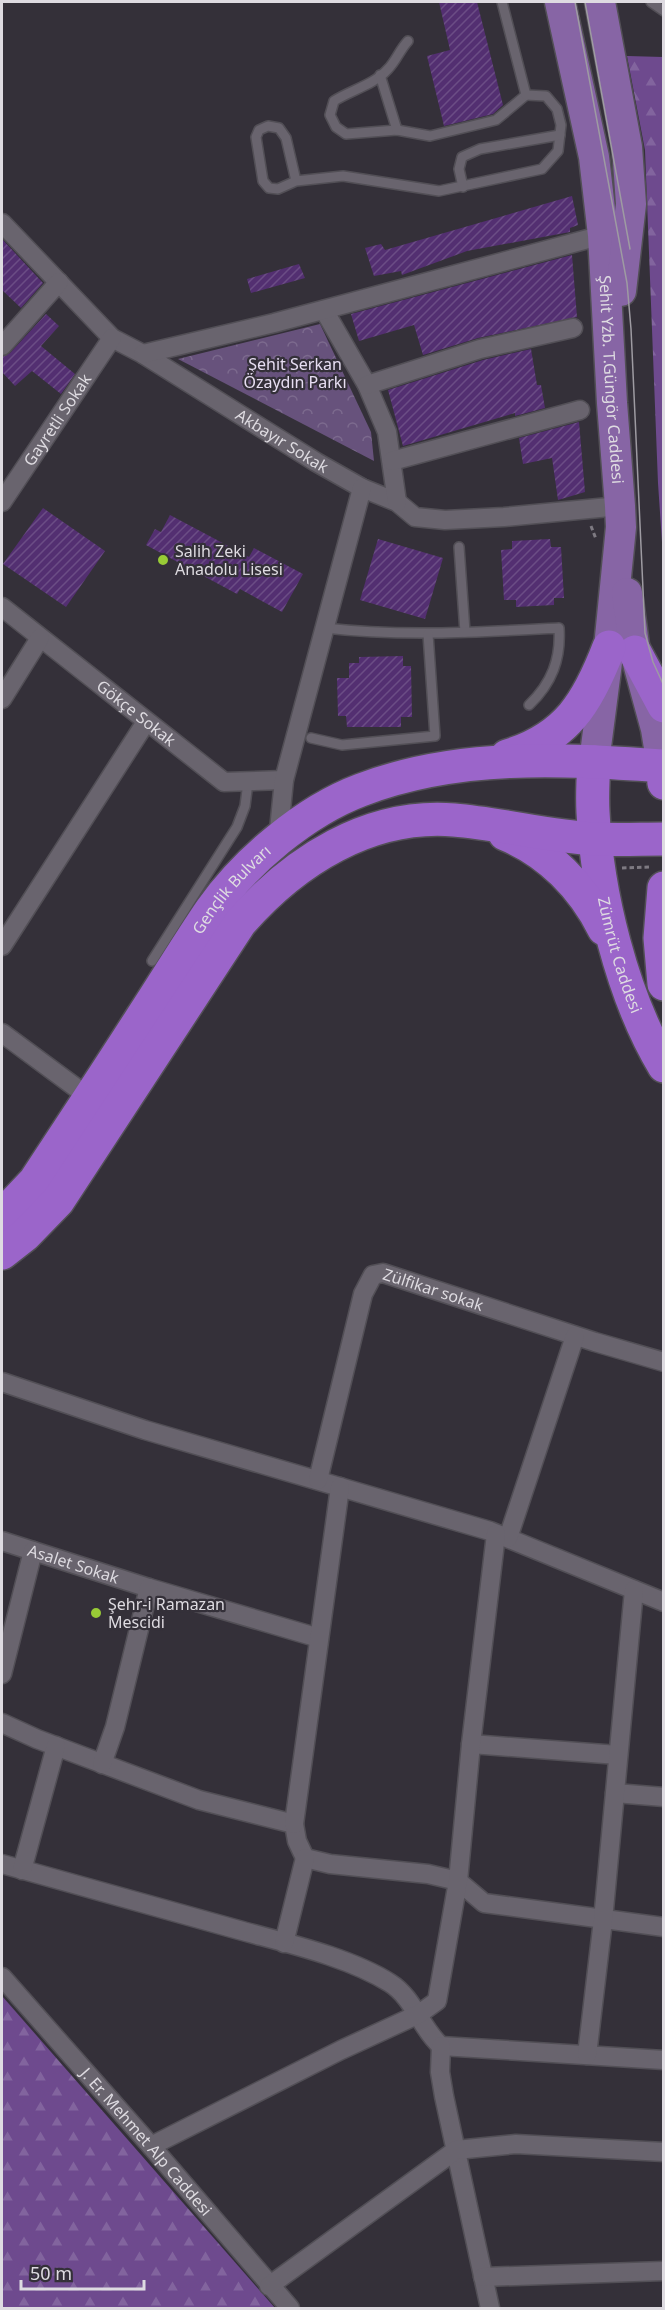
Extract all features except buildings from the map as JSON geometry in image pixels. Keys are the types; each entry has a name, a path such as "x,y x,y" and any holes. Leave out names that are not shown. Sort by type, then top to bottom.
{"highway":[{"path":"486,763 521,752 564,725 581,706 622,649 663,706"},
{"name":"Gençlik Bulvarı","path":"2,1215 35,1181 212,909 233,884 300,822 361,790 396,779 486,763 531,760 594,762 663,775"},
{"name":"Zümrüt Caddesi","path":"594,762 593,812 603,887 620,959 642,1025 663,1066"},
{"path":"454,820 508,835 527,844 547,858 582,892 620,959"},
{"name":"Gençlik Bulvarı","path":"2,1253 25,1235 58,1201 240,923 282,880 313,857 339,843 398,824 454,820 596,839 661,865"},
{"path":"661,865 660,938 663,984"}],"main road":[{"name":"Şehit Yzb. T.Güngör Caddesi","path":"560,2 594,157 603,235 610,371 613,524 622,649 594,762"},
{"path":"600,2 627,147 631,204 610,371"},
{"path":"622,649 656,729 663,775"}],"street":[{"name":"Akbayır Sokak","path":"3,226 112,338 143,354 362,488 397,502 415,517 445,520 584,509 613,524"},
{"path":"143,354 324,310 603,235"},
{"path":"2,346 59,282"},
{"path":"324,310 367,385 387,432 397,502"},
{"path":"367,385 480,349 573,328"},
{"name":"Gayretli Sokak","path":"2,502 112,338"},
{"path":"392,460 580,410"},
{"path":"278,840 284,780 362,488"},
{"name":"Gökçe Sokak","path":"2,607 224,782 284,780"},
{"path":"2,699 40,638"},
{"path":"2,946 146,722"},
{"path":"2,1033 90,1098"},
{"name":"Zülfikar sokak","path":"318,1480 363,1294 373,1275 383,1273 575,1336 663,1362"},
{"path":"151,2146 419,2014 437,2001 458,1881 471,1744 502,1536 575,1336"},
{"path":"2,1382 144,1430 502,1536 663,1602"},
{"path":"284,1943 305,1858 297,1841 294,1824 340,1487"},
{"name":"Asalet Sokak","path":"2,1541 149,1588 319,1638"},
{"path":"2,1674 33,1551"},
{"path":"102,1764 115,1727 149,1588"},
{"path":"587,2055 603,1920 634,1590"},
{"path":"2,1723 199,1800 294,1824"},
{"path":"471,1744 618,1755"},
{"path":"22,1870 56,1746"},
{"path":"615,1793 663,1797"},
{"path":"305,1858 330,1864 428,1874 458,1881 484,1903 663,1927"},
{"path":"2,1864 284,1943 353,1965 392,1984 419,2014 434,2040 441,2046 663,2060"},
{"name":"J. Er. Mehmet Alp Caddesi","path":"2,1977 290,2308"},
{"path":"441,2046 440,2072 490,2308"},
{"path":"269,2286 456,2150 516,2144 663,2152"},
{"path":"483,2277 663,2271"}],"lane":[{"path":"502,2 526,95"},
{"path":"651,2 663,10"},
{"path":"296,181 286,138 279,128 268,126 259,130 256,137 263,181 269,188 278,189 296,181 343,176 439,191 542,169 558,151 561,125 557,109 546,96 526,95 496,120 430,136 397,130 346,134 336,128 330,115 334,101 389,69 398,52 408,41"},
{"path":"380,75 397,130"},
{"path":"463,187 459,169 462,157 480,149 560,135"},
{"path":"459,547 465,632"},
{"path":"325,628 373,633 428,634 559,628 559,651 553,674 539,696 530,705"},
{"path":"311,738 342,745 435,736 428,634"},
{"path":"152,961 237,826 245,806 248,782"}],"path":[{"path":"584,509 585,519 593,529 613,524"},
{"path":"621,868 661,865"}],"green space":[{"path":"627,56 663,57 663,557 645,150"},
{"name":"Şehit Serkan Özaydın Parkı","path":"320,324 371,432 374,461 178,359"},
{"path":"2,1996 275,2308 2,2308"}],"tram line":[{"path":"575,2 627,283 645,633 653,662 664,686"},
{"path":"585,2 630,249"}],"place":[{"name":"Salih Zeki Anadolu Lisesi","path":"163,560"},
{"name":"Şehr-i Ramazan Mescidi","path":"96,1613"}]}
